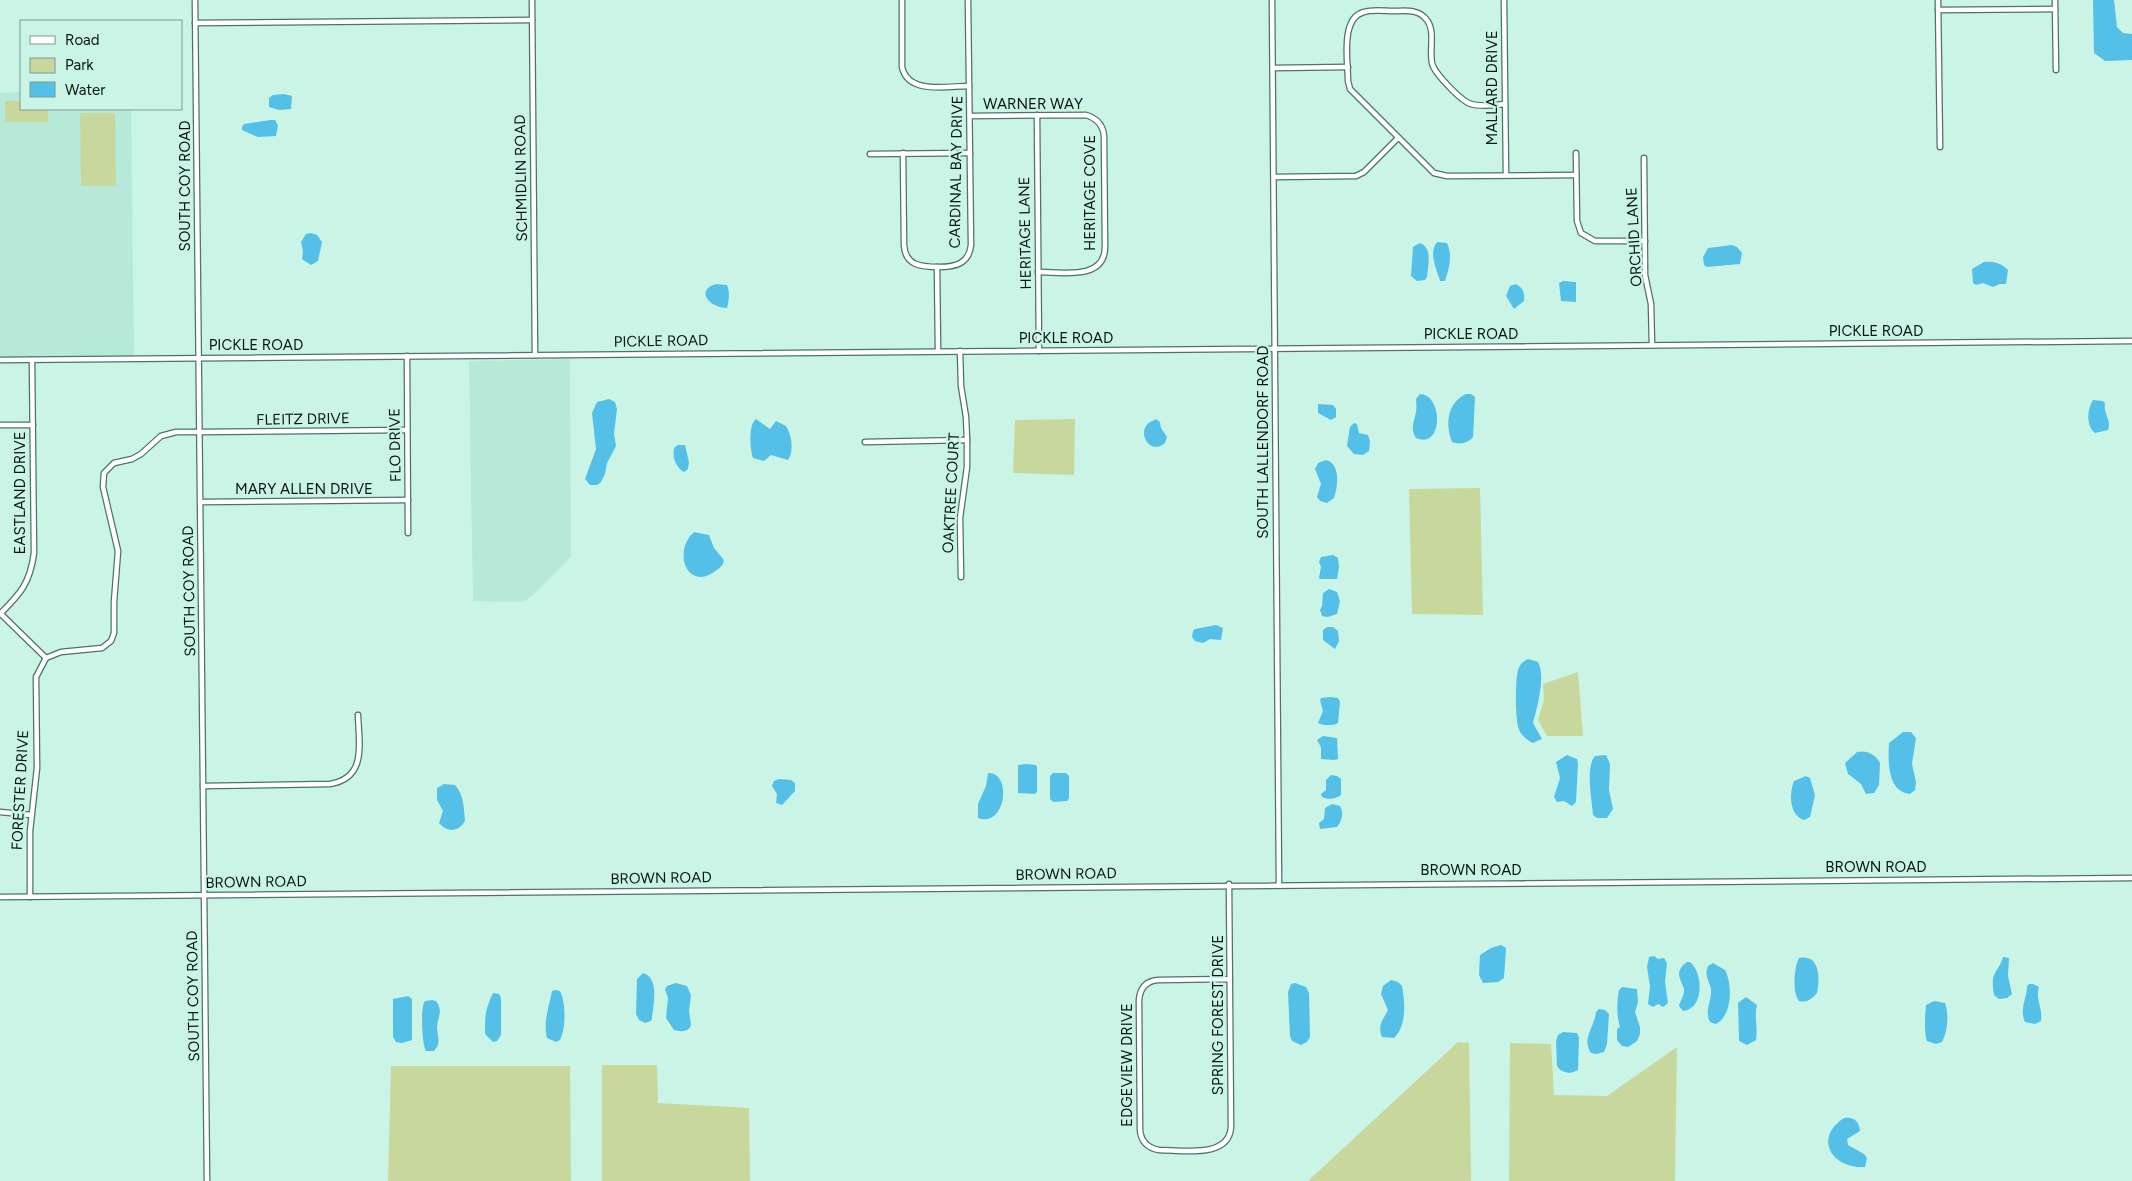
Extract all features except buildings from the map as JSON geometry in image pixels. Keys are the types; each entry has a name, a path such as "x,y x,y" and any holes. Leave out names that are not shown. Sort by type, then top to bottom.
{"street":[{"name":"SOUTH COY ROAD","path":"195,0 207,1181"},
{"name":"SCHMIDLIN ROAD","path":"532,0 535,355"},
{"path":"902,0 902,67 906,77 912,83 919,86 969,86"},
{"name":"CARDINAL BAY DRIVE","path":"938,351 937,267 956,266 964,261 969,253 970,116 968,0"},
{"name":"SOUTH LALLENDORF ROAD","path":"1272,0 1279,884"},
{"name":"MALLARD DRIVE","path":"1504,0 1506,175"},
{"path":"1938,0 1940,146"},
{"path":"2055,0 2056,70"},
{"path":"1938,10 2055,9"},
{"path":"1505,104 1477,105 1468,102 1438,74 1432,62 1430,25 1425,17 1415,11 1368,11 1355,17 1350,24 1348,31 1348,67 1349,84 1352,92 1432,171 1439,175 1576,175"},
{"path":"195,23 532,20"},
{"path":"1273,68 1348,67"},
{"name":"WARNER WAY","path":"970,116 1086,115 1096,120"},
{"name":"HERITAGE LANE","path":"1037,116 1039,351"},
{"name":"HERITAGE COVE","path":"1038,272 1089,271 1099,265 1104,256 1104,136 1101,126 1096,120"},
{"path":"1274,177 1356,176 1364,172 1398,138"},
{"path":"903,153 904,252 911,262 918,266 937,267"},
{"path":"870,154 970,153"},
{"path":"1576,153 1577,221 1581,234 1595,242 1645,241"},
{"name":"ORCHID LANE","path":"1644,158 1645,275 1652,307 1652,345"},
{"name":"PICKLE ROAD","path":"0,360 2132,341"},
{"name":"OAKTREE COURT","path":"960,351 961,386 966,417 967,440 967,467 960,518 960,577"},
{"name":"FLO DRIVE","path":"407,356 408,533"},
{"name":"EASTLAND DRIVE","path":"0,614 20,593 32,571 34,552 32,360"},
{"path":"0,425 33,424"},
{"name":"FLEITZ DRIVE","path":"46,658 61,652 98,650 106,646 114,633 114,595 118,551 103,487 104,473 114,463 132,459 141,454 161,436 176,432 407,430"},
{"path":"865,442 967,440"},
{"name":"MARY ALLEN DRIVE","path":"201,502 408,500"},
{"path":"0,614 46,658"},
{"name":"FORESTER DRIVE","path":"30,897 29,844 37,768 36,677 46,658"},
{"path":"203,786 339,783 350,775 358,763 358,716"},
{"path":"0,812 31,815"},
{"name":"BROWN ROAD","path":"0,897 1229,884 2132,878"},
{"name":"SPRING FOREST DRIVE","path":"1225,1143 1230,1135 1231,1128 1229,884"},
{"name":"EDGEVIEW DRIVE","path":"1225,1143 1213,1150 1159,1150 1150,1147 1140,1136 1139,1000 1141,990 1148,982 1153,980 1230,979"}],"shaded area":[{"path":"20,92 20,110 131,110 134,359 0,360 0,93"},
{"path":"570,359 571,557 531,597 522,602 473,601 469,361"}],"green space":[{"path":"5,101 20,101 20,110 48,110 48,122 5,122"},
{"path":"80,113 115,113 116,186 81,186"},
{"path":"1075,419 1074,475 1013,473 1015,420"},
{"path":"1480,488 1483,615 1412,614 1409,489"},
{"path":"1578,672 1583,736 1547,736 1538,720 1544,700 1543,684"},
{"path":"1458,1042 1469,1043 1471,1181 1308,1181"},
{"path":"1510,1043 1551,1044 1554,1095 1607,1096 1677,1047 1675,1181 1509,1181"},
{"path":"602,1065 657,1065 658,1103 749,1108 750,1181 602,1181"},
{"path":"391,1066 570,1066 571,1181 388,1181"}],"water":[{"path":"2093,0 2114,0 2117,27 2123,33 2132,34 2132,60 2105,61 2094,53"},
{"path":"284,94 292,96 291,109 279,110 269,107 269,98 273,95"},
{"path":"275,120 278,125 276,136 258,137 242,130 244,124"},
{"path":"306,234 317,235 322,242 318,261 311,265 302,259 301,242"},
{"path":"1437,242 1447,243 1450,252 1449,267 1445,281 1440,281 1434,262 1433,251"},
{"path":"1420,243 1427,249 1429,262 1427,277 1425,280 1417,281 1411,276 1413,247"},
{"path":"1732,245 1737,247 1742,253 1740,264 1707,267 1704,265 1703,257 1708,248"},
{"path":"1984,262 1997,263 2008,270 2006,284 1993,287 1983,283 1976,285 1973,283 1972,269"},
{"path":"1563,281 1576,282 1576,302 1561,301 1559,283"},
{"path":"716,284 727,285 729,296 727,308 715,305 707,298 706,290"},
{"path":"1516,284 1524,293 1524,301 1514,309 1506,296 1510,286"},
{"path":"1420,394 1428,396 1436,411 1436,429 1432,436 1425,440 1416,438 1413,428 1416,399"},
{"path":"1466,394 1471,394 1475,397 1473,437 1464,443 1455,443 1452,442 1450,435 1449,415 1455,403"},
{"path":"609,399 615,402 617,409 614,434 616,446 607,463 601,482 597,485 590,485 585,479 596,449 592,413 597,402"},
{"path":"2093,400 2105,403 2109,423 2108,430 2095,433 2090,426 2089,413"},
{"path":"1318,404 1333,405 1336,409 1336,417 1331,420 1318,413"},
{"path":"756,419 770,429 776,421 786,426 792,443 788,460 771,455 764,461 753,458 751,432 753,422"},
{"path":"1156,419 1160,422 1161,428 1167,437 1165,443 1155,447 1151,446 1145,439 1144,430 1149,423"},
{"path":"1354,423 1357,424 1359,433 1368,435 1370,441 1369,451 1363,455 1354,454 1347,446 1350,427"},
{"path":"678,445 685,445 689,462 688,469 684,472 679,468 674,458 674,448"},
{"path":"1326,460 1334,466 1337,476 1337,488 1334,498 1327,503 1320,501 1317,497 1321,484 1315,469 1318,463"},
{"path":"694,532 709,535 714,548 724,560 720,568 704,576 696,576 690,572 684,558 684,549"},
{"path":"1333,555 1338,558 1337,579 1320,579 1321,567 1319,562 1321,557"},
{"path":"1329,589 1337,592 1340,601 1337,614 1328,617 1322,616 1320,610 1323,593"},
{"path":"1216,625 1223,628 1221,640 1210,639 1203,643 1195,641 1192,637 1195,629"},
{"path":"1327,627 1333,627 1338,631 1339,641 1335,649 1323,640 1323,630"},
{"path":"1528,659 1538,662 1541,675 1540,692 1533,723 1542,739 1533,743 1525,738 1519,730 1516,710 1518,670 1519,666"},
{"path":"1321,698 1338,698 1340,702 1338,723 1323,725 1318,723 1323,711 1320,700"},
{"path":"1903,732 1911,732 1916,738 1912,764 1916,782 1915,790 1910,794 1902,792 1897,788 1890,774 1889,766 1889,743"},
{"path":"1323,736 1337,738 1338,759 1321,759 1321,747 1317,740"},
{"path":"1857,752 1870,753 1880,763 1879,785 1874,793 1866,794 1861,784 1848,774 1845,763"},
{"path":"1567,755 1577,759 1578,764 1576,802 1572,806 1564,801 1557,802 1554,797 1560,778 1556,762"},
{"path":"1606,755 1610,764 1609,790 1613,809 1607,818 1597,818 1593,815 1590,768 1595,756"},
{"path":"1018,765 1036,765 1037,767 1037,792 1035,794 1018,793"},
{"path":"988,773 996,775 1001,781 1003,798 1000,808 995,815 988,819 978,818 978,804 986,786"},
{"path":"1053,773 1066,773 1069,776 1069,798 1067,801 1053,802 1050,799 1050,776"},
{"path":"1331,775 1341,779 1341,795 1332,799 1324,798 1321,794 1326,790 1326,780"},
{"path":"1806,776 1810,778 1815,795 1810,817 1804,820 1795,814 1791,792 1794,781"},
{"path":"779,779 791,780 795,783 795,791 782,805 776,803 777,794 772,786 774,781"},
{"path":"444,784 455,785 463,802 465,821 453,830 449,830 439,823 443,811 437,800 437,788"},
{"path":"1332,804 1340,806 1342,817 1340,822 1337,827 1320,829 1319,823 1324,819 1325,808"},
{"path":"1501,945 1506,948 1504,978 1498,982 1483,983 1479,975 1480,955 1491,948"},
{"path":"1654,956 1658,959 1664,958 1667,963 1665,982 1668,1003 1663,1007 1658,1004 1653,1007 1648,1004 1650,986 1647,967 1649,957"},
{"path":"2003,957 2009,958 2008,976 2012,994 2007,998 1999,999 1994,995 1993,981"},
{"path":"1799,958 1811,960 1817,968 1817,993 1807,1001 1799,1001 1795,992 1795,973"},
{"path":"1687,962 1690,962 1694,967 1700,990 1695,1004 1690,1009 1683,1011 1679,1006 1684,989 1679,972"},
{"path":"1713,963 1725,970 1728,976 1730,992 1730,1000 1725,1014 1716,1024 1710,1022 1708,1018 1711,989 1706,973 1708,966"},
{"path":"643,973 652,980 654,986 652,1018 651,1021 645,1023 639,1020 636,1014 637,979"},
{"path":"1391,980 1398,982 1402,986 1404,999 1403,1020 1394,1038 1382,1037 1380,1029 1388,1010 1381,994 1383,986"},
{"path":"676,983 687,986 691,995 689,1011 691,1025 684,1031 674,1030 666,1018 668,998 665,989 667,986"},
{"path":"1295,983 1306,987 1309,993 1310,1037 1307,1042 1301,1045 1292,1041 1290,1036 1288,992 1291,984"},
{"path":"2029,984 2039,987 2038,996 2041,1021 2035,1024 2025,1022 2023,1017 2027,986"},
{"path":"1622,987 1637,989 1638,1002 1635,1012 1640,1027 1640,1034 1637,1041 1628,1047 1622,1046 1617,1040 1617,1029 1620,1027 1617,1013 1618,999 1619,990"},
{"path":"552,991 560,991 562,996 564,1016 562,1035 560,1040 556,1042 547,1038 546,1032 547,1014"},
{"path":"493,993 499,994 501,998 501,1035 497,1041 493,1042 485,1034 485,1022 488,1004"},
{"path":"408,996 412,999 412,1040 402,1043 396,1042 393,1037 393,999"},
{"path":"1746,997 1757,1005 1756,1040 1747,1045 1739,1041 1738,1003"},
{"path":"425,1001 436,1001 440,1008 437,1024 438,1043 434,1051 426,1051 422,1010"},
{"path":"1934,1001 1945,1003 1947,1017 1947,1028 1942,1042 1936,1044 1927,1041 1925,1028 1926,1005"},
{"path":"1599,1009 1605,1010 1609,1014 1607,1044 1604,1052 1596,1054 1591,1053 1587,1043 1596,1012"},
{"path":"1563,1032 1577,1033 1579,1037 1578,1070 1567,1073 1557,1066 1556,1041 1558,1035"},
{"path":"1844,1118 1853,1119 1858,1124 1860,1131 1847,1139 1848,1145 1864,1154 1867,1158 1865,1167 1843,1163 1830,1151 1828,1143 1830,1134 1835,1126"}]}
